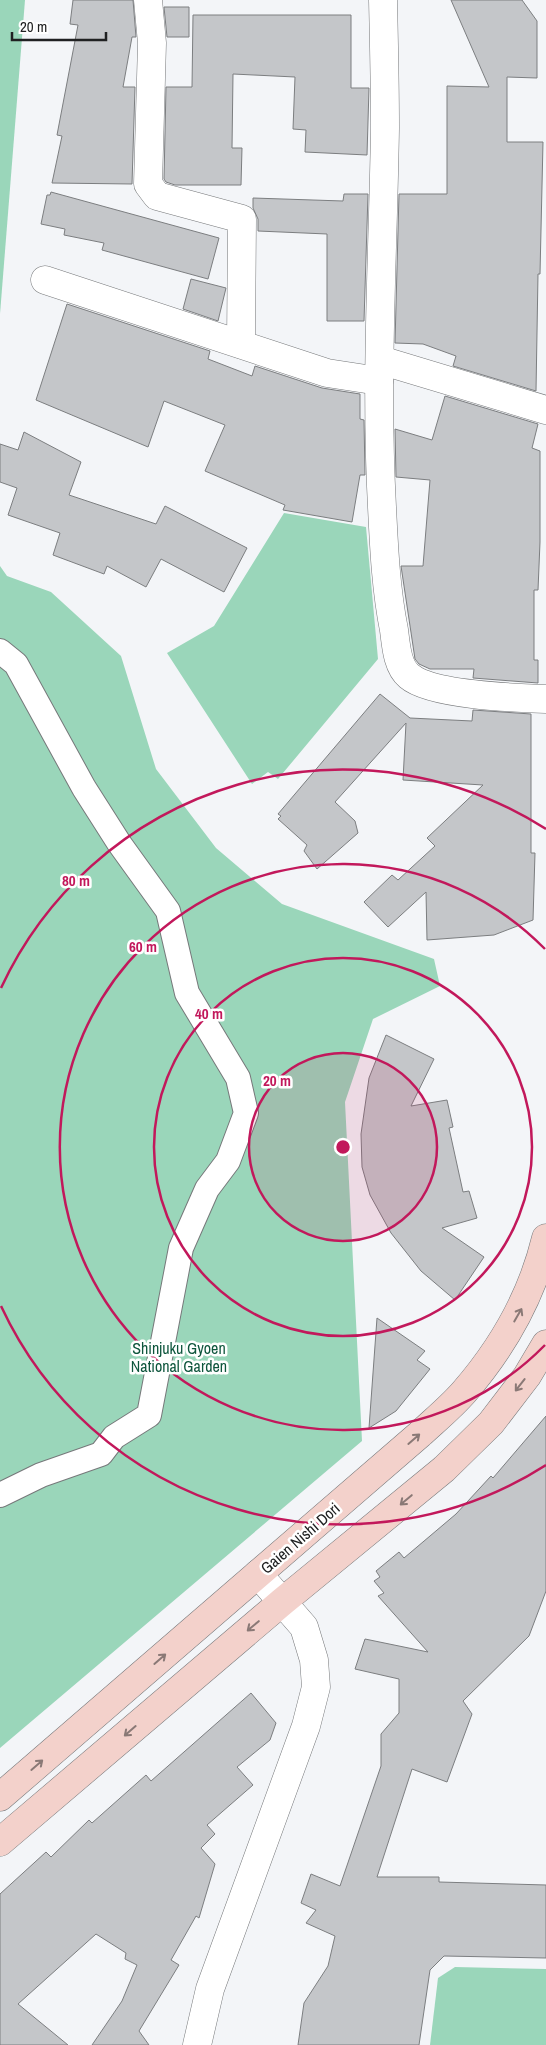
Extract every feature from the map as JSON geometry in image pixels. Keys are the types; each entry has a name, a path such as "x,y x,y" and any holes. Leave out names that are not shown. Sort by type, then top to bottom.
{"main road":[{"name":"Gaien Nishi Dori","path":"0,1797 420,1434 464,1392 496,1350 521,1310 540,1262 546,1238"},
{"path":"0,1842 282,1602 458,1456 491,1423 527,1376 546,1344"}],"street":[{"path":"148,0 152,43 148,184 157,196 242,219 240,344"},
{"path":"383,0 385,127 378,433 389,606 401,667 408,676 418,682 442,690 546,699"},
{"path":"45,280 327,373 379,370 546,410"},
{"path":"0,650 16,664 84,788 119,843 168,911 187,994 238,1078 246,1113 228,1161 207,1188 181,1248 149,1415 114,1437 101,1454 41,1475 0,1495"},
{"path":"197,2045 210,1989 306,1726 316,1687 314,1660 304,1627 258,1574"}],"green space":[{"path":"0,0 25,0 0,314"},
{"path":"284,513 366,527 378,659 278,779 268,772 252,784 167,653 214,626"},
{"name":"Shinjuku Gyoen National Garden","path":"0,566 7,576 51,592 121,656 156,769 216,848 282,904 434,959 440,986 373,1019 345,1102 362,1441 0,1748"},
{"path":"455,1967 546,1969 546,2045 430,2045 438,1978"}],"building":[{"path":"73,0 133,0 136,37 132,37 123,87 135,87 132,184 52,183 62,136 57,135 78,25 70,24"},
{"path":"451,0 522,0 537,21 537,78 507,77 507,142 543,142 536,391 453,366 456,356 423,344 395,343 399,194 447,194 447,86 489,87"},
{"path":"164,7 189,7 189,37 167,37"},
{"path":"193,15 351,15 351,88 369,88 367,155 305,152 306,130 293,129 295,77 233,74 232,148 242,148 241,185 175,185 166,182 164,179 166,87 192,87"},
{"path":"51,192 219,238 208,279 102,250 104,243 64,235 65,229 41,224 47,195 50,195"},
{"path":"344,194 368,194 364,321 327,321 327,234 258,231 258,219 253,208 253,198 343,201"},
{"path":"191,279 226,288 218,321 183,309"},
{"path":"67,304 210,351 208,359 252,376 255,366 322,388 360,394 360,419 364,420 365,475 360,475 352,522 283,510 285,505 205,471 225,425 164,401 148,447 36,400"},
{"path":"445,396 538,424 532,448 540,451 538,590 534,590 534,660 538,660 538,683 473,678 474,669 430,669 419,664 415,659 401,566 423,566 430,480 396,477 395,429 432,440"},
{"path":"24,432 81,462 69,495 156,524 165,506 247,548 224,592 161,559 146,587 107,566 104,574 53,555 60,533 8,515 17,488 0,482 0,444 18,450"},
{"path":"380,694 410,718 472,721 473,710 531,714 531,853 535,853 533,920 494,935 427,940 426,892 388,927 364,902 392,875 398,880 435,846 427,838 483,785 403,780 406,723 335,802 355,821 358,833 317,869 304,851 307,845 278,819 281,816 278,814"},
{"path":"386,1035 434,1059 411,1106 447,1100 453,1127 449,1128 463,1192 469,1191 477,1218 442,1228 484,1257 455,1300 421,1271 391,1233 370,1195 362,1167 361,1134 369,1078"},
{"path":"377,1318 425,1351 417,1360 430,1369 396,1411 369,1428"},
{"path":"546,1416 546,1591 529,1636 463,1701 472,1714 447,1782 412,1769 377,1877 439,1877 439,1882 546,1885 546,1958 444,1956 430,1970 419,2045 298,2045 304,2003 328,1966 335,1936 306,1923 316,1910 301,1903 311,1874 340,1886 381,1766 381,1734 399,1713 399,1679 355,1669 365,1639 428,1652 378,1596 384,1593 374,1581 380,1577 376,1571 399,1552 404,1558 456,1514 491,1476 493,1478"},
{"path":"251,1693 276,1723 270,1740 237,1767 253,1785 207,1825 215,1834 201,1848 215,1864 199,1918 196,1916 171,1960 179,1965 139,2031 149,2045 92,2045 122,2001 137,1965 125,1959 126,1953 96,1934 18,2004 68,2045 0,2045 0,1894 46,1852 51,1857 89,1820 92,1823 146,1775 151,1781"}]}
